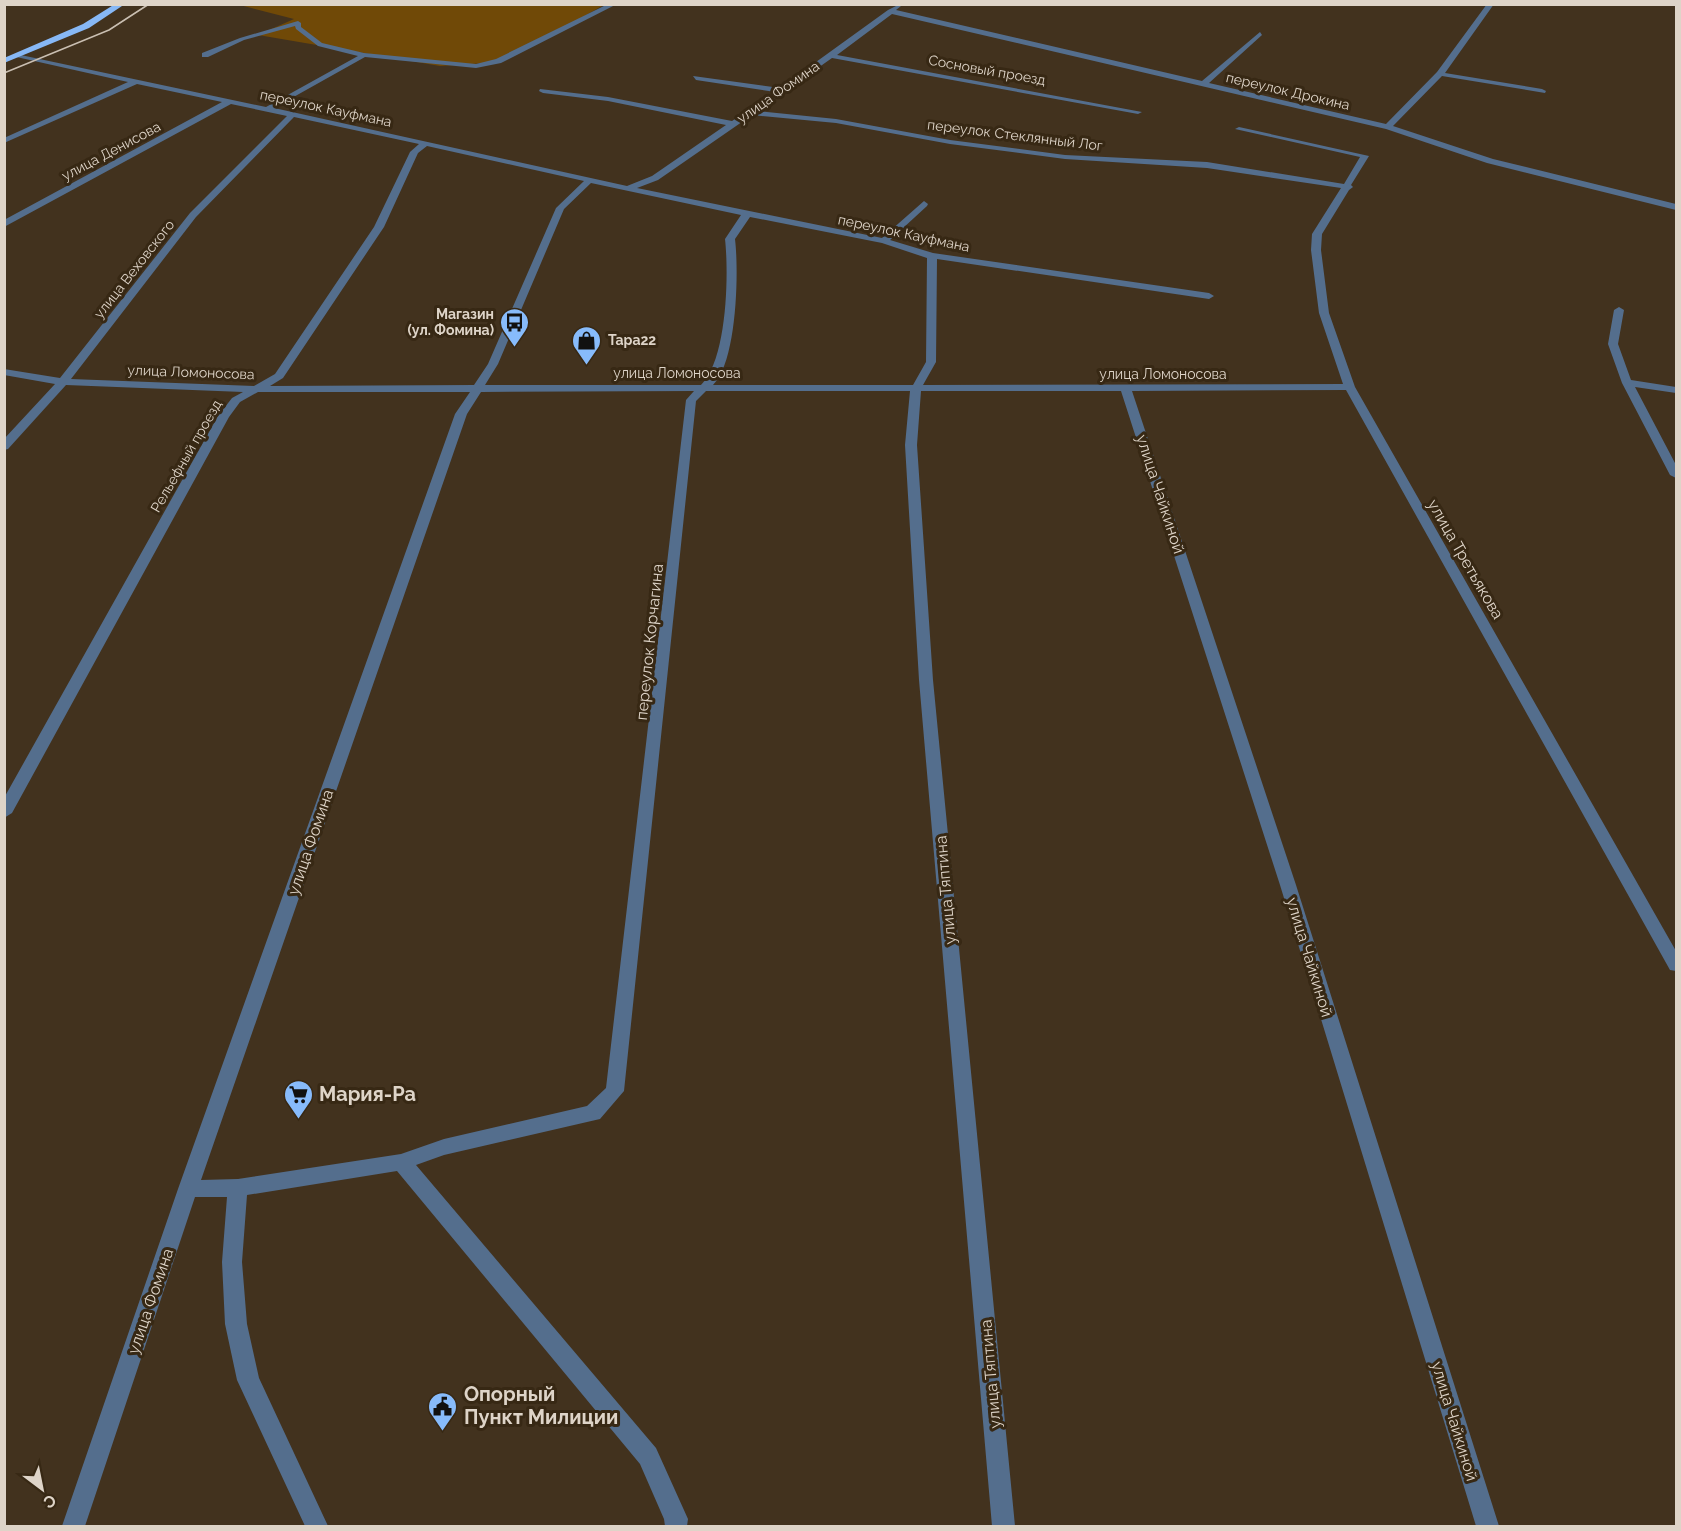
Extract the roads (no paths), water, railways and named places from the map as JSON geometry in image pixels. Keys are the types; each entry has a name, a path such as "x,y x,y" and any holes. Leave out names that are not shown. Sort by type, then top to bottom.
{"highway":[{"path":"4,61 86,26 121,4"}],"street":[{"path":"205,56 242,39 298,23 298,28 320,45 364,55 476,66 498,61 614,4"},
{"name":"улица Фомина","path":"630,188 655,178 831,56 900,4"},
{"path":"1388,127 1440,74 1491,4"},
{"name":"переулок Дрокина","path":"891,11 1388,127 1490,160 1677,207"},
{"path":"1202,85 1260,34"},
{"path":"267,109 364,55"},
{"name":"переулок Кауфмана","path":"16,56 748,214 884,241 932,256 1209,296"},
{"name":"Сосновый проезд","path":"831,56 1138,112"},
{"path":"1440,74 1542,91"},
{"path":"696,78 780,90"},
{"path":"4,141 137,81"},
{"path":"543,91 596,97 733,124"},
{"name":"улица Денисова","path":"4,224 230,101"},
{"name":"переулок Стеклянный Лог","path":"749,112 836,121 950,142 1065,157 1207,165 1349,187"},
{"name":"улица Веховского","path":"4,447 63,382 193,215 292,114"},
{"name":"улица Третьякова","path":"1239,129 1365,156 1349,187 1331,210 1317,234 1316,250 1324,313 1350,387 1669,938 1677,965"},
{"name":"Рельефный проезд","path":"4,813 224,416 236,400 252,389 279,376 379,227 414,152 426,143"},
{"name":"улица Фомина","path":"73,1527 188,1189 460,414 493,364 560,207 590,180"},
{"path":"884,241 924,204"},
{"name":"переулок Корчагина","path":"401,1162 444,1147 593,1113 615,1091 691,400 714,378 725,348 733,265 730,239 739,222 748,214"},
{"name":"улица Тяптина","path":"932,256 931,362 916,388 911,445 926,680 1004,1527"},
{"path":"1619,310 1613,344 1626,383 1677,475"},
{"name":"улица Ломоносова","path":"4,372 63,382 252,389 1350,387"},
{"path":"1626,383 1677,390"},
{"name":"улица Чайкиной","path":"1126,389 1291,896 1488,1527"},
{"path":"188,1189 238,1188 401,1162 648,1456 676,1519 676,1527"},
{"path":"238,1188 232,1263 236,1324 248,1380 317,1527"}],"tram line":[{"path":"4,73 109,30 149,4"}],"place":[{"name":"Магазин (ул. Фомина)","path":"515,348"},
{"name":"Тара22","path":"587,366"},
{"name":"Мария-Ра","path":"298,1120"},
{"name":"Опорный Пункт Милиции","path":"443,1432"}]}
